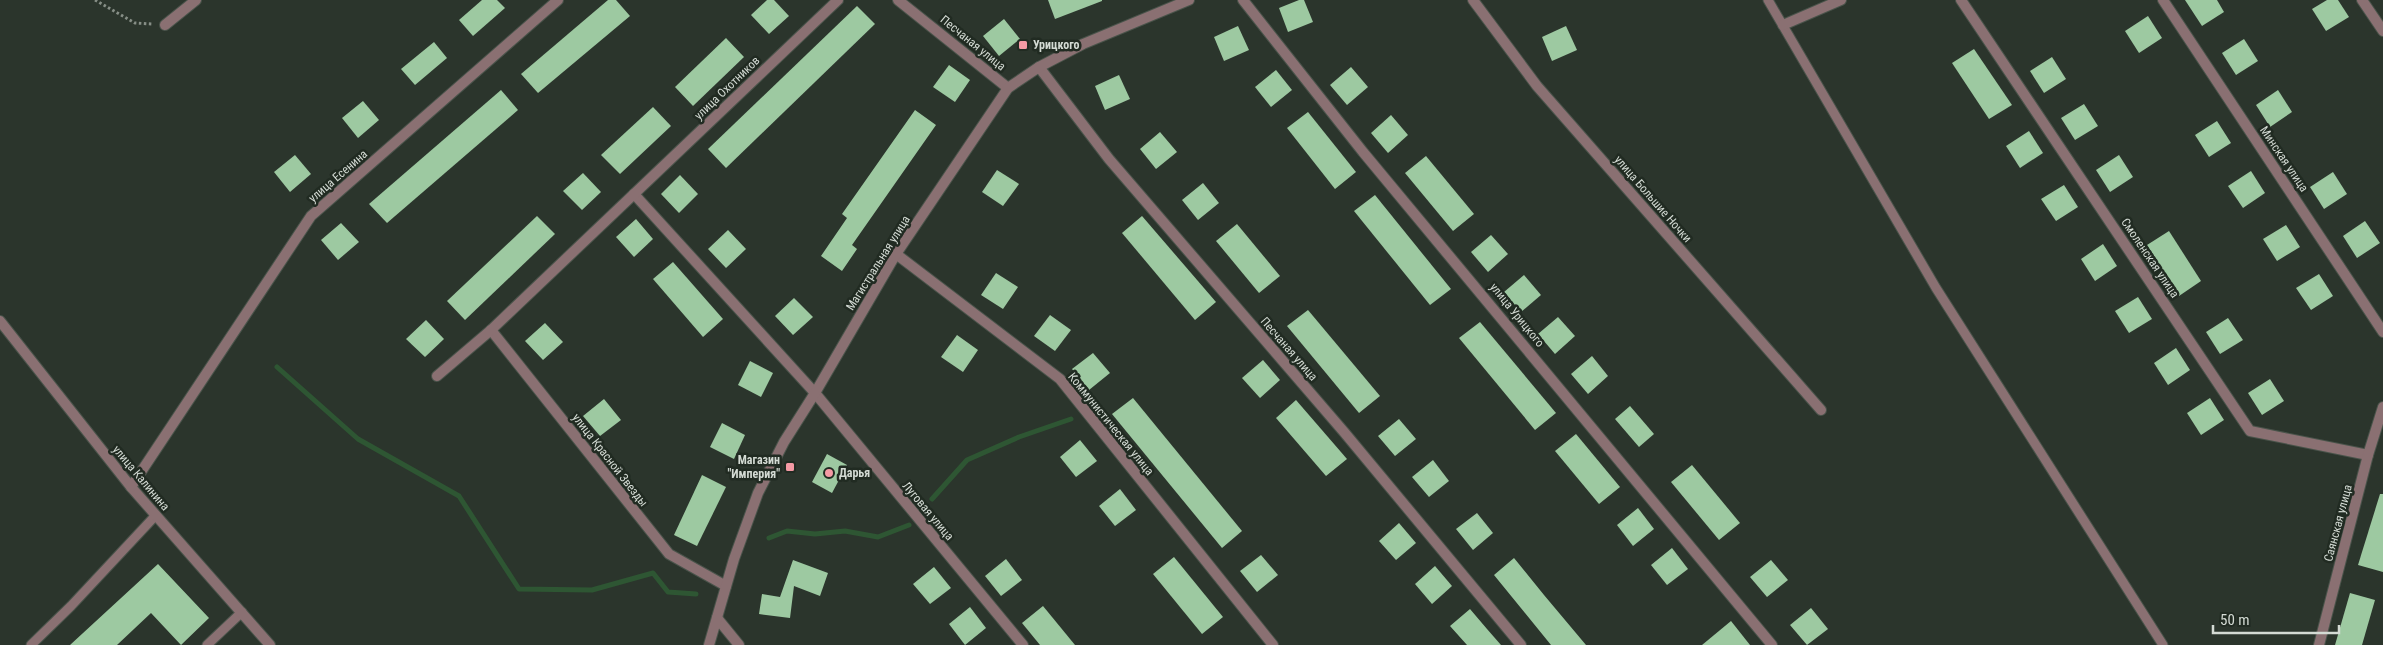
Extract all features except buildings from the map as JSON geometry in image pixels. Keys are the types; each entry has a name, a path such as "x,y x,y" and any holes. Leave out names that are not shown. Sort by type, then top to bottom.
{"street":[{"path":"165,25 196,0"},
{"name":"улица Есенина","path":"131,487 312,216 558,0"},
{"name":"улица Охотников","path":"437,376 492,330 838,0"},
{"name":"Песчаная улица","path":"898,0 1008,88"},
{"name":"Магистральная улица","path":"709,645 726,586 758,493 784,442 815,393 896,254 1008,88 1039,67 1083,44 1190,0"},
{"name":"улица Урицкого","path":"1243,0 1363,152 1772,645"},
{"name":"улица Большие Ночки","path":"1473,0 1537,86 1821,410"},
{"path":"1783,25 1841,0"},
{"name":"Смоленская улица","path":"1961,0 2250,431 2368,455"},
{"name":"Минская улица","path":"2163,0 2383,332"},
{"path":"2362,0 2383,31"},
{"name":"Песчаная улица","path":"1039,67 1109,159 1344,432 1521,645"},
{"path":"634,194 815,393"},
{"name":"Коммунистическая улица","path":"896,254 1060,379 1273,645"},
{"name":"улица Калинина","path":"0,321 131,487 270,645"},
{"name":"улица Красной Звезды","path":"492,330 669,554 726,586"},
{"name":"Луговая улица","path":"815,393 1023,645"},
{"name":"Саянская улица","path":"2319,645 2368,455 2383,407"},
{"path":"717,618 739,645"}],"lane":[{"path":"1768,0 1936,288 2163,645"},
{"path":"31,645 71,606 156,515"},
{"path":"207,645 242,612"}],"path":[{"path":"94,0 135,23 165,25"}],"waterway":[{"path":"277,367 358,439 459,496 519,589 592,590 653,573 668,592 696,594"},
{"path":"932,499 967,460 1019,437 1071,419"},
{"path":"769,538 787,531 815,534 845,531 878,537 909,525"}],"place":[{"name":"Урицкого","path":"1023,45"},
{"name":"Магазин \"Империя\"","path":"790,467"},
{"name":"Дарья","path":"829,473"}]}
